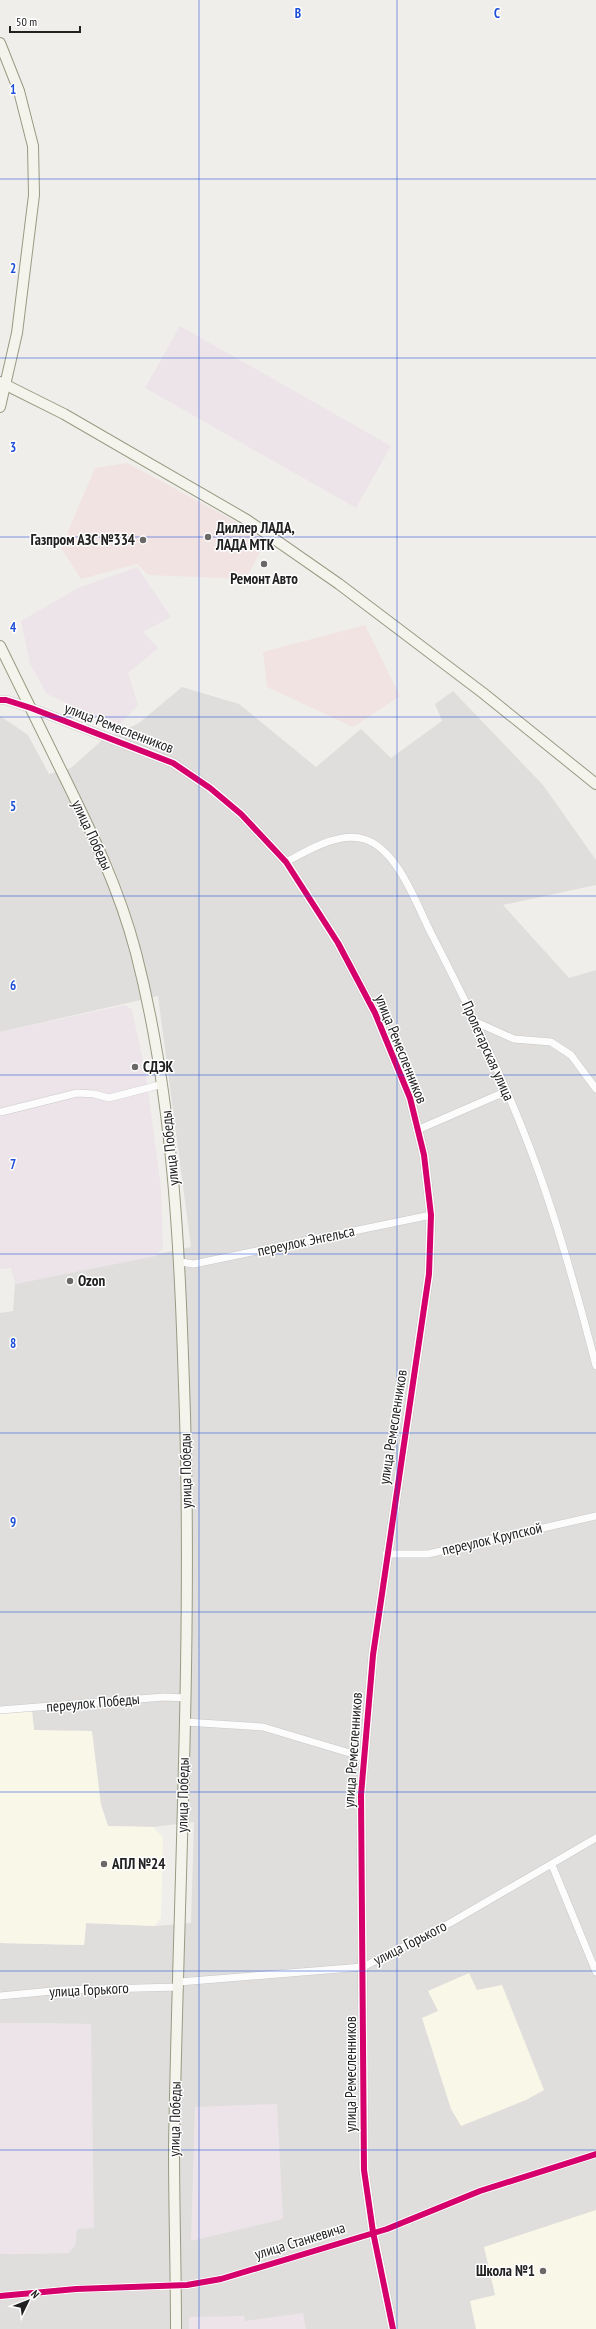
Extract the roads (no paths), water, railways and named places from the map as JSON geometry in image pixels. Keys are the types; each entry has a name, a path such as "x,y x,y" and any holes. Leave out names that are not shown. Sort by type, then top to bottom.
{"main road":[{"path":"0,43 19,91 33,146 34,195 17,333 3,384 0,407"},
{"path":"3,384 64,414 247,520 339,584 446,664 596,784"},
{"name":"улица Победы","path":"0,646 94,835 116,886 135,950 150,1011 163,1084 174,1179 180,1262 187,1489 186,1698 174,2151 176,2329"}],"street":[{"name":"улица Ремесленников","path":"0,700 6,700 31,708 173,763 210,788 241,814 286,862 338,943 375,1014 410,1098 424,1155 431,1215 428,1281 386,1554 373,1655 363,1757 361,1796 364,2170 373,2232 393,2329"},
{"name":"Пролетарская улица","path":"286,862 337,839 364,838 384,849 408,884 476,1022 507,1091 538,1170 582,1312 596,1366"},
{"path":"476,1022 514,1038 551,1042 571,1055 596,1089"},
{"path":"1,1112 77,1093 94,1094 109,1098 163,1084"},
{"path":"417,1130 507,1091"},
{"name":"переулок Энгельса","path":"180,1262 194,1264 431,1215"},
{"name":"переулок Крупской","path":"386,1554 428,1554 596,1516"},
{"name":"переулок Победы","path":"0,1710 164,1698 186,1698"},
{"path":"185,1722 263,1727 363,1757"},
{"name":"улица Горького","path":"0,1996 62,1990 179,1984 363,1967 450,1923 596,1838"},
{"path":"552,1864 596,1972"},
{"name":"улица Станкевича","path":"0,2296 176,2284 187,2285 221,2279 387,2229 480,2191 596,2154"}],"place":[{"name":"Диллер ЛАДА, ЛАДА МТК","path":"208,537"},
{"name":"Газпром АЗС №334","path":"143,540"},
{"name":"Ремонт Авто","path":"264,564"},
{"name":"СДЭК","path":"135,1067"},
{"name":"Ozon","path":"70,1281"},
{"name":"АПЛ №24","path":"104,1864"},
{"name":"Школа №1","path":"543,2271"}]}
